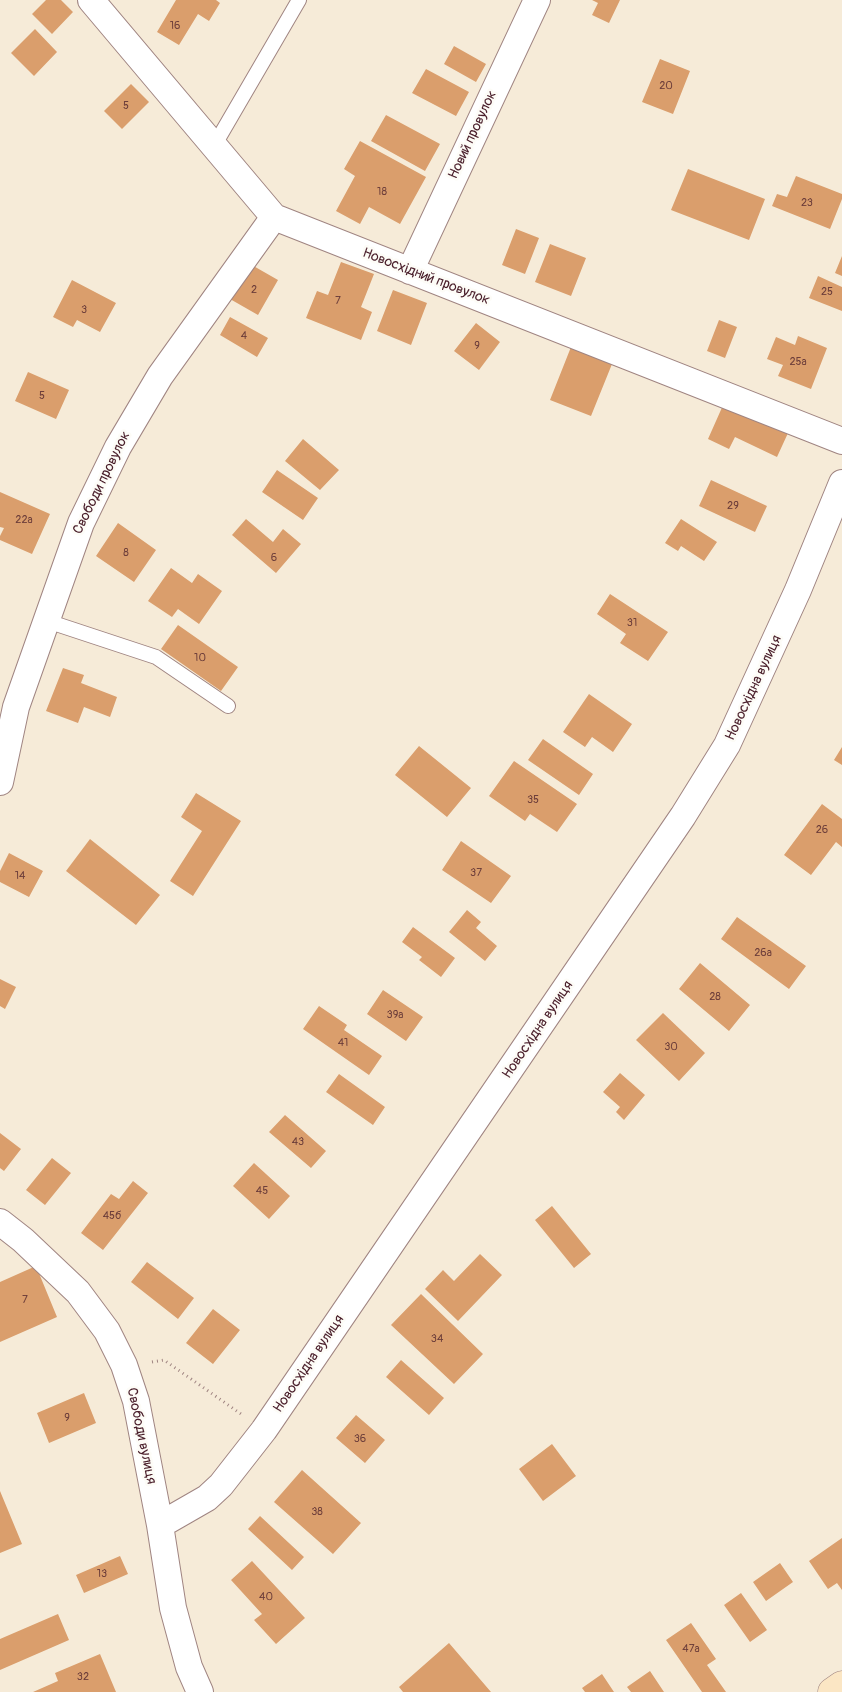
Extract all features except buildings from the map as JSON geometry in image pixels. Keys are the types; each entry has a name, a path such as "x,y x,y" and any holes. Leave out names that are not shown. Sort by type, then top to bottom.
{"street":[{"name":"Новосхідний провулок","path":"91,0 274,217 842,441"},
{"name":"Новий провулок","path":"410,271 537,0"},
{"name":"Свободи провулок","path":"0,782 8,701 47,621 81,523 118,447 160,376 274,217"},
{"name":"Новосхідна вулиця","path":"160,1525 207,1498 221,1485 264,1430 683,816 728,745 798,590 842,483"},
{"name":"Свободи вулиця","path":"0,1222 23,1240 78,1292 108,1331 124,1365 136,1401 160,1525 172,1608 189,1667 200,1692"},
{"path":"832,1692 842,1685"}],"lane":[{"path":"214,146 299,0"},
{"path":"47,621 156,657 228,706"}],"path":[{"path":"124,1365 164,1360 264,1430"}]}
